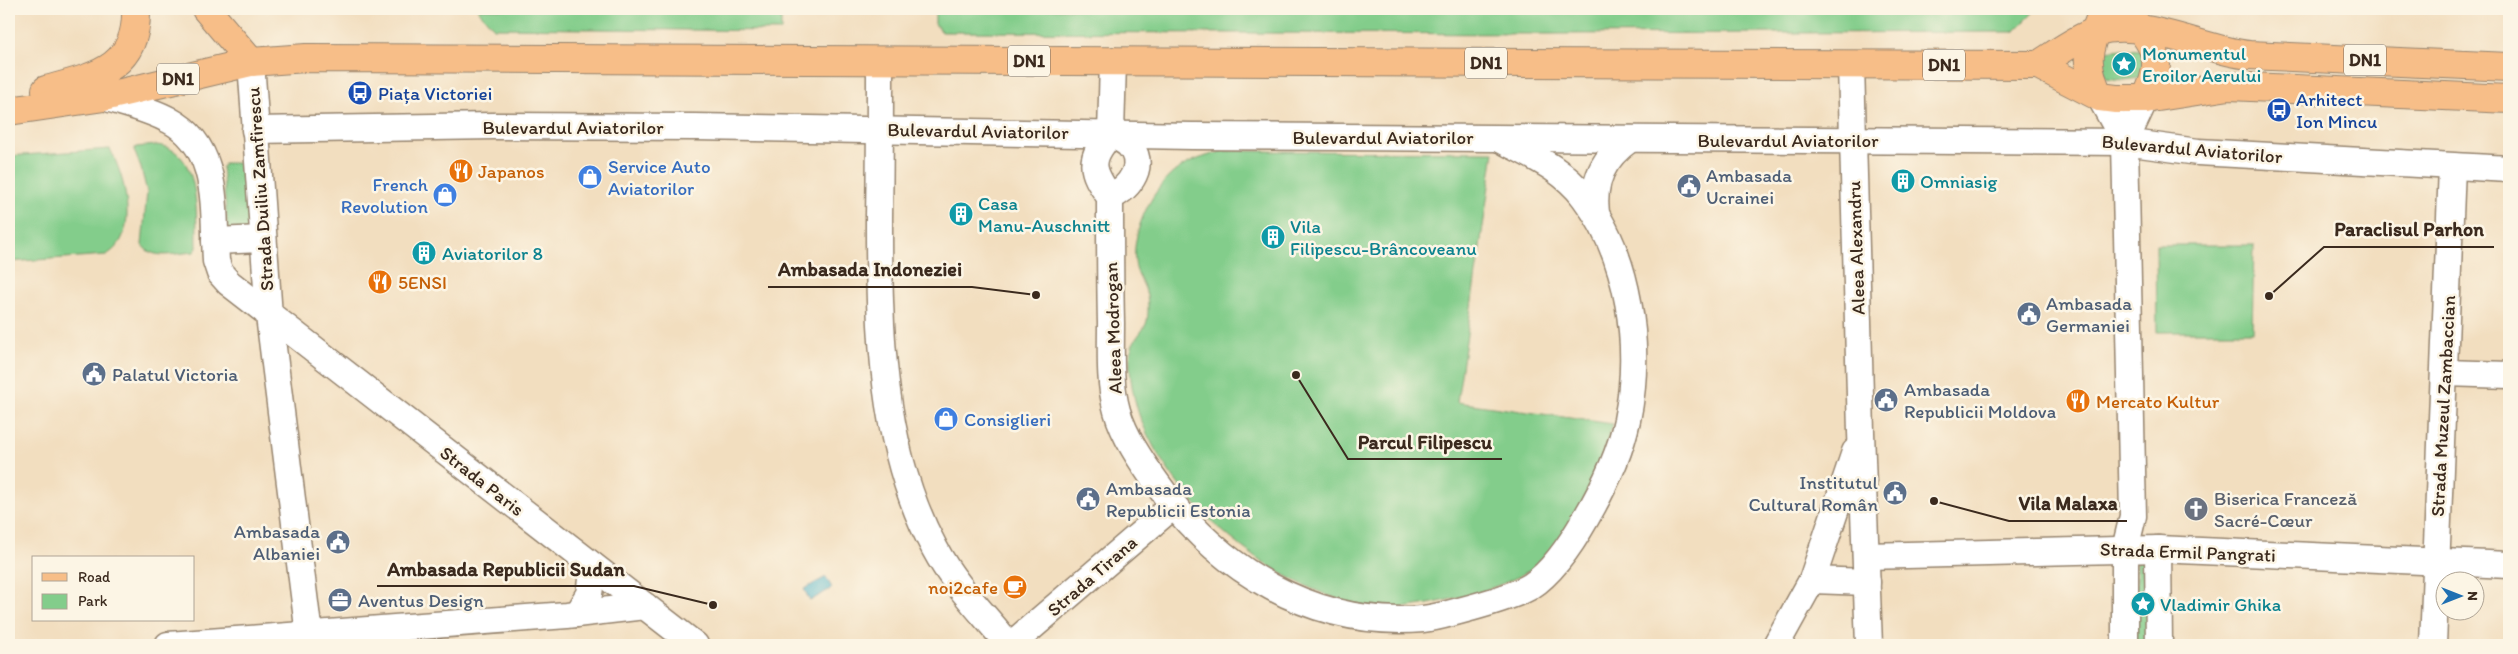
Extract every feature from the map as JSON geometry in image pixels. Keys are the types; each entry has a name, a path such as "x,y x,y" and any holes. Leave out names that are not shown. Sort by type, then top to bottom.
{"main road":[{"path":"9,102 87,79 111,68 119,61 132,38 136,9"},
{"path":"206,9 251,62"},
{"path":"2038,65 2099,20 2132,19 2156,52 2158,63 2154,80 2145,98"},
{"name":"DN1","path":"2132,19 2221,51 2249,55 2509,67"},
{"path":"2099,20 2088,68 2100,97"},
{"name":"DN1","path":"9,110 104,97 251,62 306,58 2038,65 2100,97 2145,98 2222,87 2274,87 2509,99"}],"street":[{"path":"880,61 880,324 885,383 893,427 909,485 924,526 936,550 951,575 1010,645"},
{"path":"1113,61 1111,134 1099,147 1093,165 1096,175 1110,197 1129,185 1149,157 1159,149 1192,136"},
{"name":"Strada Duiliu Zamfirescu","path":"251,62 269,316 309,635"},
{"name":"Aleea Alexandru","path":"1851,65 1860,432 1869,645"},
{"name":"Strada Duiliu Zamfirescu","path":"104,97 172,121 198,145 206,160 211,180 216,261 220,273 229,283 269,316"},
{"path":"2100,97 2125,142"},
{"path":"2125,645 2125,549 2133,516 2125,142 2145,98"},
{"name":"Bulevardul Aviatorilor","path":"255,130 493,126 880,129 1192,136 2125,142 2198,152 2509,169"},
{"path":"1111,134 1127,143 1134,152 1137,164 1135,175"},
{"name":"Aleea Modrogan","path":"1110,197 1112,376 1117,412 1134,449 1173,506 1212,548 1245,572 1278,591 1327,611 1377,621 1426,619 1474,607 1531,586 1567,551 1602,491 1627,422 1634,358 1632,337 1623,282 1608,236 1596,214 1570,181 1538,158 1497,138"},
{"name":"Aleea Modrogan","path":"1596,214 1594,200 1596,188 1607,158 1630,139"},
{"name":"Strada Muzeul Zambaccian","path":"2433,645 2452,167"},
{"path":"215,241 263,238"},
{"name":"Strada Paris","path":"269,316 695,645"},
{"path":"2445,373 2509,375"},
{"path":"1776,645 1812,580 1845,484 1860,432"},
{"name":"Strada Tirana","path":"1010,645 1173,506"},
{"path":"2133,516 2142,535 2158,549 2159,645"},
{"name":"Strada Ermil Pangrati","path":"1866,556 2158,549 2509,565"},
{"path":"577,614 589,594 593,566"},
{"path":"1812,580 1867,582"},
{"path":"168,645 267,642 309,635 577,614 645,606"}],"green space":[{"path":"477,9 781,9 781,31 494,28"},
{"path":"935,9 2037,9 2014,32 1551,34 942,32 935,24"},
{"path":"2123,49 2142,50 2146,57 2142,78 2123,80 2105,78 2100,56 2105,51"},
{"path":"156,145 171,149 182,158 189,170 196,202 197,218 197,248 194,252 159,255 152,253 142,245 147,192 134,150 136,147"},
{"path":"110,149 121,175 127,205 127,220 124,234 117,246 106,255 9,262 9,156"},
{"path":"1223,151 1494,152 1457,402 1613,424 1594,479 1575,518 1559,547 1535,567 1490,589 1424,605 1382,609 1355,605 1298,582 1242,547 1193,502 1173,476 1155,449 1141,420 1131,382 1130,361 1133,344 1146,324 1148,314 1147,295 1136,268 1136,242 1143,215 1165,181 1185,165"},
{"path":"224,163 248,163 256,230 228,233 222,167"},
{"path":"2156,245 2254,245 2252,332 2157,332"},
{"path":"2137,561 2147,561 2149,645 2135,645"}],"water":[{"path":"826,577 832,588 810,601 804,589"}],"place":[{"name":"Monumentul Eroilor Aerului","path":"2124,64"},
{"name":"Piața Victoriei","path":"360,93"},
{"name":"Arhitect Ion Mincu","path":"2279,110"},
{"name":"Japanos","path":"461,171"},
{"name":"Service Auto Aviatorilor","path":"590,177"},
{"name":"Omniasig","path":"1903,181"},
{"name":"Ambasada Ucrainei","path":"1689,186"},
{"name":"French Revolution","path":"445,195"},
{"name":"Casa Manu-Auschnitt","path":"961,214"},
{"name":"Vila Filipescu-Brâncoveanu","path":"1273,237"},
{"name":"Aviatorilor 8","path":"424,253"},
{"name":"5ENSI","path":"380,282"},
{"name":"Ambasada Indoneziei","path":"1036,295"},
{"name":"Paraclisul Parhon","path":"2269,296"},
{"name":"Ambasada Germaniei","path":"2029,314"},
{"name":"Palatul Victoria","path":"94,374"},
{"name":"Parcul Filipescu","path":"1296,375"},
{"name":"Ambasada Republicii Moldova","path":"1886,400"},
{"name":"Mercato Kultur","path":"2078,401"},
{"name":"Consiglieri","path":"946,419"},
{"name":"Institutul Cultural Român","path":"1895,493"},
{"name":"Ambasada Republicii Estonia","path":"1088,499"},
{"name":"Vila Malaxa","path":"1934,501"},
{"name":"Biserica Franceză Sacré-Cœur","path":"2196,509"},
{"name":"Ambasada Albaniei","path":"338,542"},
{"name":"noi2cafe","path":"1015,587"},
{"name":"Aventus Design","path":"340,600"},
{"name":"Vladimir Ghika","path":"2143,604"},
{"name":"Ambasada Republicii Sudan","path":"713,605"}]}
